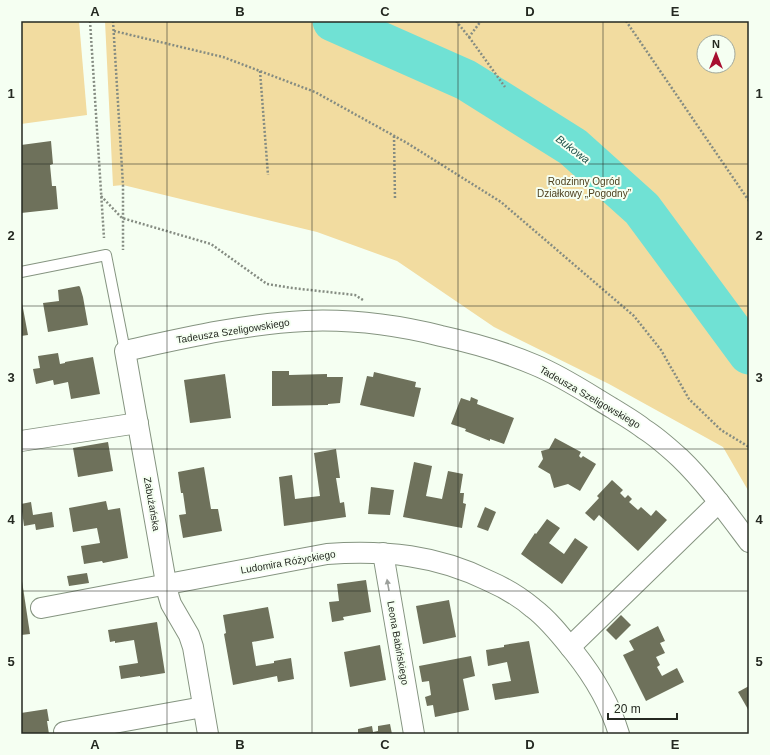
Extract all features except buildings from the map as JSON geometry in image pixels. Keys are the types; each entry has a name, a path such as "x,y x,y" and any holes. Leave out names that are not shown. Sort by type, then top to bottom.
{"street":[{"name":"Tadeusza Szeligowskiego","path":"125,351 200,335 258,325 307,321 374,323 416,330 468,342 535,365 560,377 645,429 681,459 718,502 749,542"},
{"name":"Zabużańska","path":"125,351 166,585 172,604 191,641 208,734"},
{"path":"21,441 138,423"},
{"path":"570,647 718,502"},
{"name":"Ludomira Różyckiego","path":"166,585 327,554 348,552 401,555 437,561 459,568 500,586 534,608 570,647 589,671 609,707 619,734"},
{"name":"Leona Babińskiego","path":"383,553 414,734"},
{"path":"41,608 166,585"},
{"path":"64,732 203,707"}],"lane":[{"path":"21,272 106,255 125,351"}],"path":[{"path":"90,21 106,255"},
{"path":"111,279 123,261 122,185 113,21"},
{"path":"456,21 505,87"},
{"path":"469,37 481,21"},
{"path":"626,21 749,200"},
{"path":"114,31 223,57 315,92 394,136 501,202 634,316 661,350 689,399 722,430 749,447"},
{"path":"260,71 268,175"},
{"path":"394,136 395,200"},
{"path":"101,196 122,218 211,244 267,284 355,295 368,302"}],"green space":[{"path":"21,21 79,21 87,115 21,124"},
{"name":"Rodzinny Ogród Działkowy „Pogodny”","path":"105,21 749,21 749,492 723,447 609,384 494,327 397,261 317,232 123,185 113,186"}],"waterway":[{"name":"Bukowa","path":"333,21 466,80 573,147 642,209 749,354"}]}
